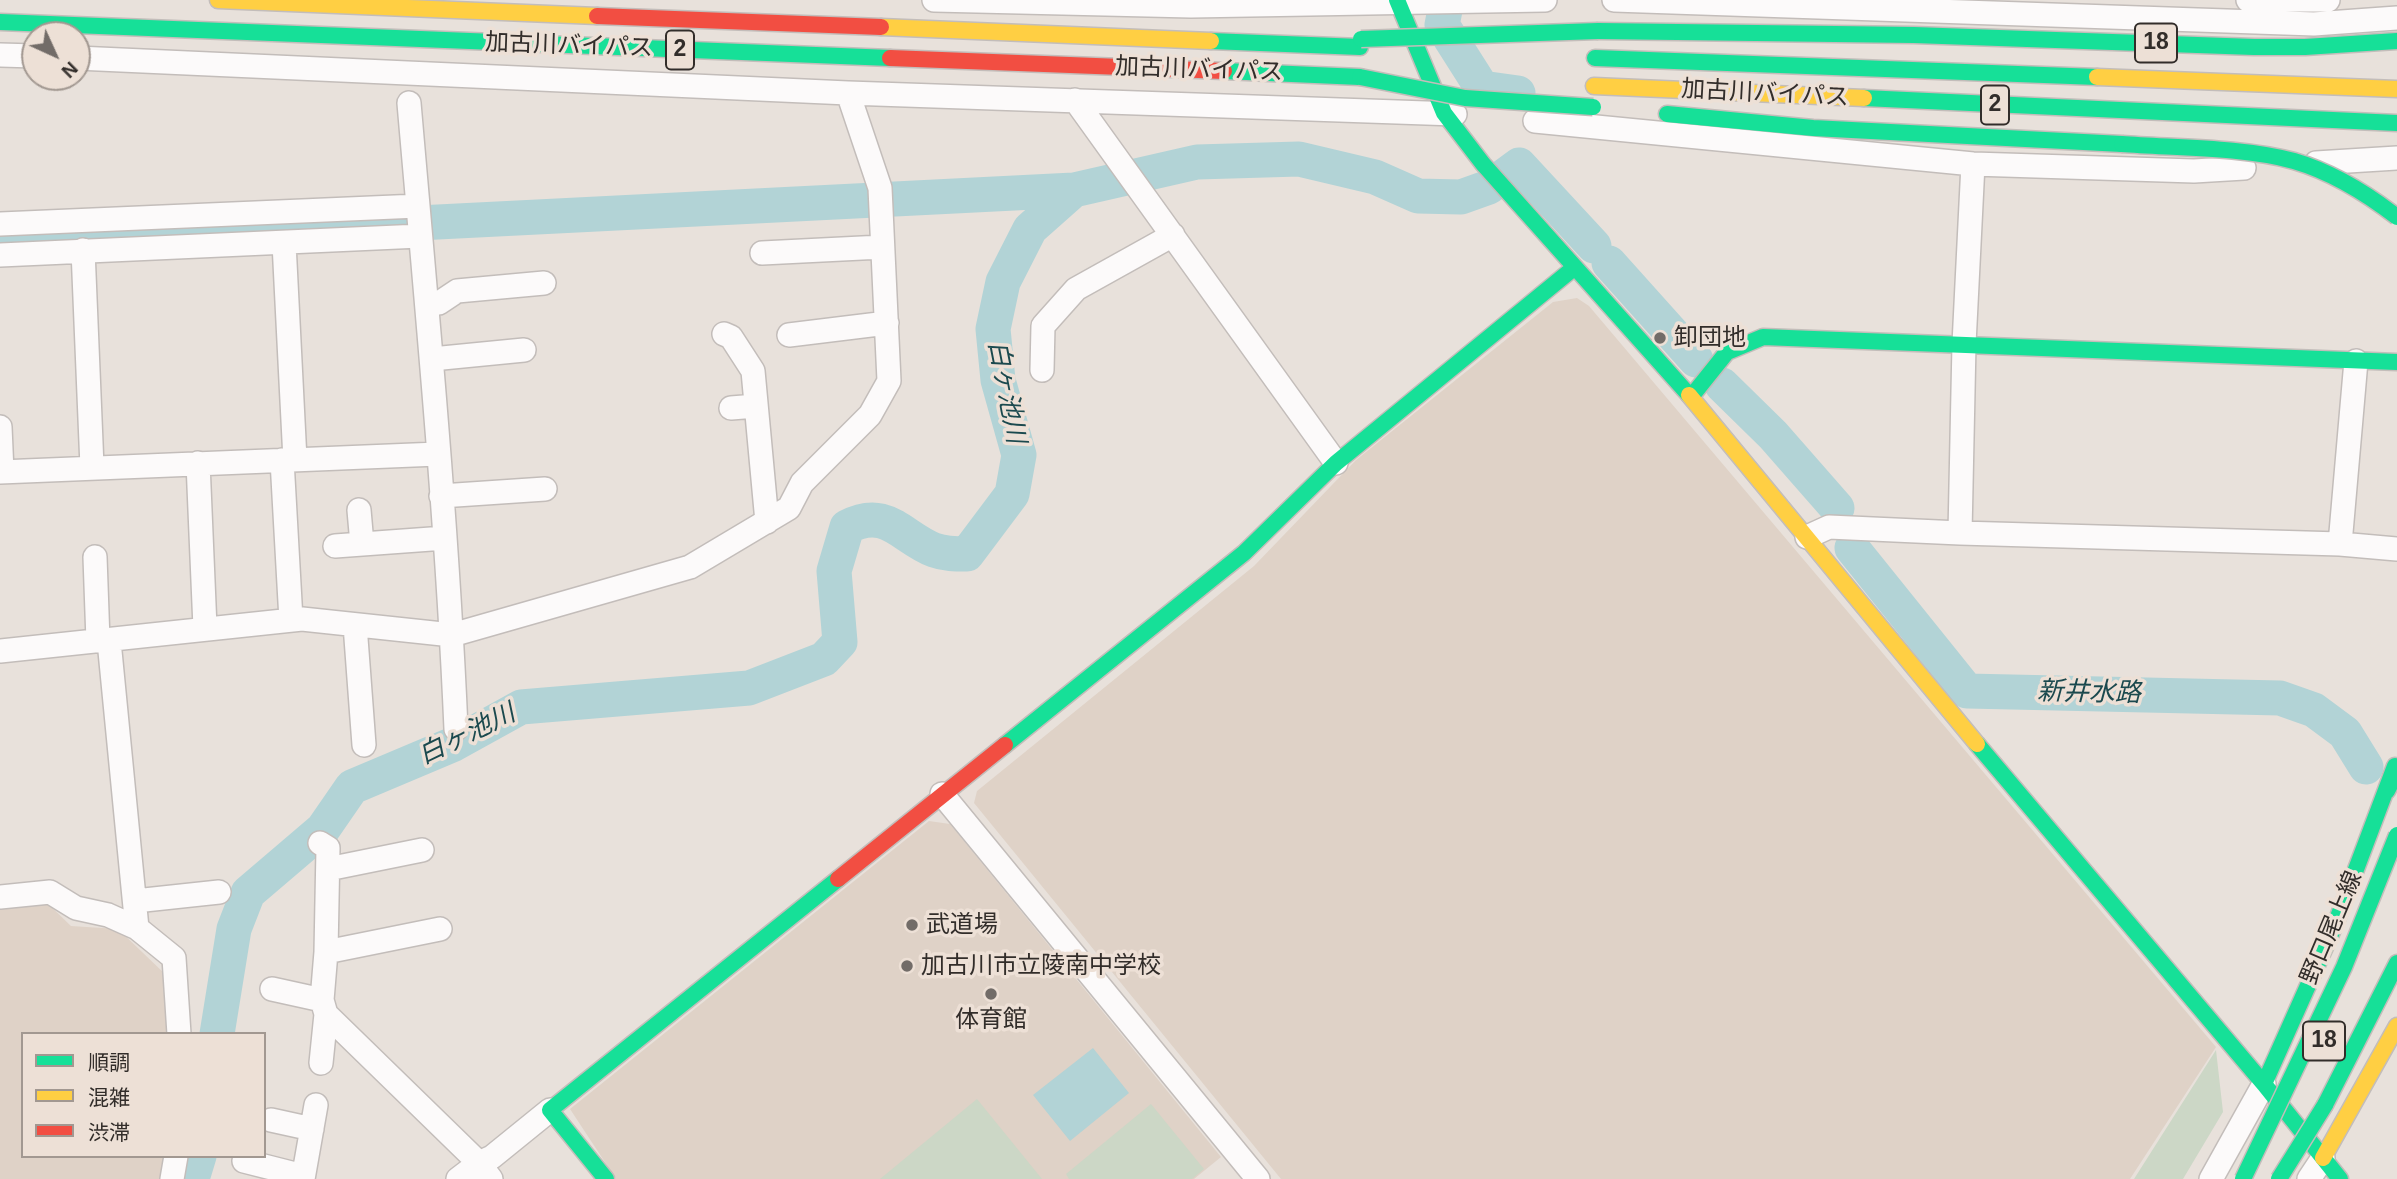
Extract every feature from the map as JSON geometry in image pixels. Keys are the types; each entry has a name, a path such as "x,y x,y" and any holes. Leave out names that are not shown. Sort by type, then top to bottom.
{"main road":[{"name":"加古川バイパス","path":"218,0 1259,42 1360,43 1471,52"},
{"path":"1397,2 1444,113 1483,164 1691,397 1968,733 2264,1084 2340,1179"},
{"name":"加古川バイパス","path":"0,22 1456,80"},
{"name":"2","path":"1360,43 1598,31 1914,35"},
{"name":"18","path":"1914,35 2267,47 2397,41"},
{"name":"加古川バイパス","path":"1588,57 2397,89"},
{"path":"1360,77 1465,98 1600,108"},
{"name":"加古川バイパス","path":"1587,85 2397,123"},
{"path":"1648,112 1813,128 2122,144 2256,154 2294,161 2333,176 2365,192 2397,216"},
{"path":"606,1179 550,1110 1244,553 1336,463 1575,267"},
{"path":"1691,397 1727,352 1763,337 2397,362"},
{"name":"野口尾上線","path":"2264,1084 2335,925 2397,761"},
{"path":"2387,791 2397,771"},
{"path":"2245,1179 2336,990 2397,835"},
{"name":"18","path":"2325,1105 2397,963"},
{"name":"18","path":"2279,1179 2397,985"},
{"name":"18","path":"2245,1179 2339,1014"},
{"path":"2323,1158 2397,1026"}],"street":[{"path":"934,0 1191,6 1545,0"},
{"path":"1614,0 2314,24 2397,18"},
{"path":"2248,0 2328,0"},
{"path":"0,55 21,56"},
{"path":"91,59 848,93 1444,113 1973,164 2194,171 2397,158"},
{"path":"390,74 409,103 428,302 452,635 456,729"},
{"path":"409,103 428,74"},
{"path":"0,652 302,619 452,635 690,568 789,508 802,483 870,415 889,382 880,188 848,93"},
{"path":"1075,100 1336,463"},
{"path":"1960,533 1964,344 1973,164"},
{"path":"0,224 418,206"},
{"path":"135,218 136,249"},
{"path":"1042,370 1032,328 1043,326 1093,267 1172,235"},
{"path":"0,255 420,236"},
{"path":"284,243 291,620"},
{"path":"775,259 882,247"},
{"path":"83,250 92,467"},
{"path":"428,302 439,303 457,291 521,294 544,283"},
{"path":"789,335 887,323"},
{"path":"724,334 731,337 753,371 767,522"},
{"path":"432,359 524,350"},
{"path":"2340,544 2356,361"},
{"path":"731,408 756,406"},
{"path":"0,426 1,472 438,454"},
{"path":"198,463 205,628"},
{"path":"442,496 545,489"},
{"path":"359,510 362,544"},
{"path":"1807,537 1829,527 2340,544 2397,549"},
{"path":"335,546 445,538"},
{"path":"95,557 138,929"},
{"path":"355,625 364,745"},
{"path":"942,794 1258,1179"},
{"path":"320,843 328,848 321,1063"},
{"path":"328,869 422,850"},
{"path":"0,897 50,892 76,908 108,915 138,929 174,958 179,1032"},
{"path":"135,901 219,892"},
{"path":"326,951 418,944 440,929"},
{"path":"272,989 324,1007 485,1171"},
{"path":"2211,1179 2264,1084"},
{"path":"244,1161 303,1178 316,1105"},
{"path":"458,1179 485,1171 492,1157 550,1110"},
{"path":"271,1120 312,1129"},
{"path":"172,1179 176,1158"},
{"path":"2309,1179 2323,1158"}],"shaded area":[{"path":"1577,298 1589,306 2216,1047 2130,1179 1281,1179 974,803 977,791 1254,566 1356,460 1553,302"},
{"name":"加古川市立陵南中学校","path":"929,821 950,824 1221,1157 1194,1179 616,1179 570,1109"},
{"path":"42,898 71,926 118,929 165,974 171,1032 21,1032 21,1158 168,1158 163,1179 0,1179 0,904"}],"green space":[{"path":"2216,1050 2223,1112 2183,1179 2134,1179"},
{"path":"977,1099 1042,1179 880,1179"},
{"path":"1151,1104 1204,1169 1192,1179 1069,1179 1066,1174"}],"water":[{"path":"1093,1048 1129,1093 1070,1141 1033,1095"}],"waterway":[{"name":"新井水路","path":"1447,0 1442,25 1482,88 1518,93"},
{"name":"白ヶ池川","path":"217,1032 234,929 248,893 323,829 352,787 454,744 521,707 749,688 824,659 840,642 834,571 847,527 861,521 883,522 934,550 967,554 1012,494 1019,455 998,380 993,329 1003,282 1030,229 1074,190 1197,162 1299,159 1375,177 1418,196 1461,197 1489,187 1519,165 1594,246"},
{"path":"0,240 398,224 1074,190"},
{"name":"新井水路","path":"1609,263 1696,360"},
{"name":"新井水路","path":"1722,385 1773,435 1837,508"},
{"name":"新井水路","path":"1852,548 1967,691 2280,698 2314,710 2345,733 2366,767"},
{"name":"白ヶ池川","path":"192,1179 198,1158"}],"traffic: fast":[{"path":"1397,0 1444,113 1483,164 1689,395"},
{"path":"0,22 890,58"},
{"path":"1598,31 1914,35 2254,47 2305,47 2397,41"},
{"path":"1361,39 1598,31"},
{"path":"1211,41 1360,47"},
{"path":"1595,58 2097,77"},
{"path":"1224,71 1360,77"},
{"path":"1360,77 1465,98 1593,107"},
{"path":"1864,98 2397,123"},
{"path":"1667,114 1813,128 2122,144"},
{"path":"2122,144 2231,151 2294,161 2348,184 2397,217"},
{"path":"1005,745 1244,553 1336,463 1575,267"},
{"path":"1691,397 1727,352 1763,337 2397,362"},
{"path":"1977,744 2264,1084 2340,1179"},
{"path":"2264,1084 2335,925 2395,766"},
{"path":"2387,791 2397,771"},
{"path":"2243,1179 2344,967 2397,835"},
{"path":"606,1179 550,1110 838,879"},
{"path":"2325,1105 2397,963"},
{"path":"2279,1179 2325,1105"}],"traffic: slow":[{"path":"218,0 597,16"},
{"path":"881,27 1211,41"},
{"path":"2097,77 2397,89"},
{"path":"1594,86 1864,98"},
{"path":"1689,395 1977,744"},
{"path":"2323,1158 2397,1026"}],"traffic: jam":[{"path":"597,16 881,27"},
{"path":"890,58 1224,71"},
{"path":"838,879 1005,745"}],"place":[{"name":"卸団地","path":"1660,338"},
{"name":"武道場","path":"912,925"},
{"name":"加古川市立陵南中学校","path":"907,966"},
{"name":"体育館","path":"991,994"}]}
